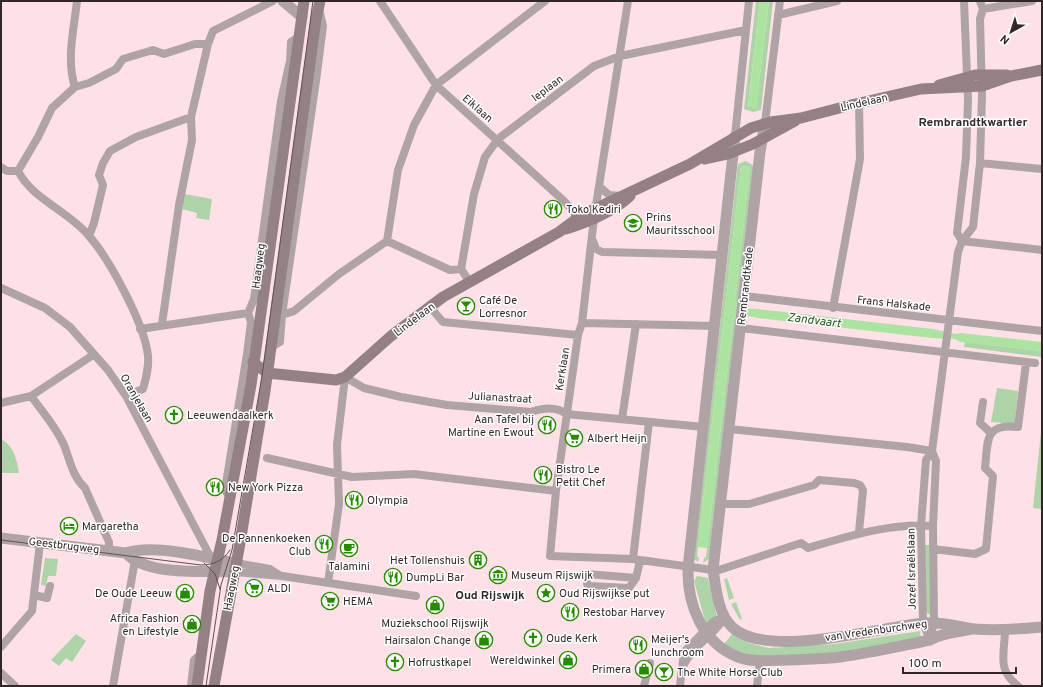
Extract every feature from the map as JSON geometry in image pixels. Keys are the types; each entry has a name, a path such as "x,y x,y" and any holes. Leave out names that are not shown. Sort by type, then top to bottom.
{"main road":[{"name":"Haagweg","path":"197,686 206,611 215,571 214,559 230,498 251,385 304,1"},
{"name":"Haagweg","path":"214,686 267,373 316,19 320,4"},
{"name":"Lindelaan","path":"927,88 968,88 982,86 1011,76 1042,70"},
{"name":"Lindelaan","path":"345,377 386,341 430,307 469,281 595,213 621,196 635,191 690,164 735,136 765,123 859,107 967,76 981,74 1011,76"},
{"name":"Lindelaan","path":"690,164 734,152 761,140 801,118"},
{"name":"Lindelaan","path":"559,232 576,218 623,203 635,191"},
{"path":"253,362 267,373 336,380 345,377"},
{"path":"251,385 258,378 267,373"}],"street":[{"path":"74,87 71,77 71,59 77,1"},
{"path":"162,324 179,205 192,140 191,117 208,44 213,31 273,1"},
{"path":"285,3 301,1"},
{"name":"Eiklaan","path":"380,1 436,86 498,139 564,201 574,212 576,218"},
{"path":"282,315 294,311 339,274 387,241 398,170 414,125 436,86 545,1"},
{"name":"Kerklaan","path":"628,1 595,213 582,323 578,335 566,414 556,491 550,556 636,560"},
{"path":"706,633 697,619 688,583 688,568 723,255 749,1"},
{"name":"Rembrandtkade","path":"725,617 721,609 713,570 761,140 765,123 780,1"},
{"path":"778,15 837,1"},
{"name":"Jozef Israëlslaan","path":"962,241 957,233 966,157 968,88 964,1"},
{"path":"981,5 1032,1"},
{"path":"285,3 302,17"},
{"name":"Haagweg","path":"271,347 280,342 282,315 323,26 320,4"},
{"name":"Jozef Israëlslaan","path":"930,640 921,525 926,460 932,451 944,347 958,252 962,241 973,227 980,163 982,86 981,5"},
{"name":"Ieplaan","path":"461,269 474,194 485,157 498,139 594,66 620,56 746,30"},
{"name":"Haagweg","path":"230,498 225,490 247,354 250,322 248,313 254,300 281,101 290,61 291,42 299,37"},
{"path":"18,171 38,137 52,108 74,87 89,83 116,69 123,59 154,50 164,54 195,44 208,44"},
{"path":"833,308 860,159 859,107"},
{"path":"89,236 94,223 102,185 99,175 103,163 110,151 136,137 191,117"},
{"path":"980,163 1042,169"},
{"path":"1,167 7,171 18,171"},
{"path":"18,171 24,182 58,208 89,236 121,284 140,329 148,355 148,374 143,389 126,396"},
{"path":"600,187 609,194 621,196"},
{"path":"593,240 596,249 602,252 723,255"},
{"path":"387,241 450,270 461,269 469,281"},
{"path":"962,241 1042,250"},
{"name":"Oranjelaan","path":"1,288 45,308 70,327 93,355 108,370 126,396 214,559"},
{"name":"Frans Halskade","path":"744,296 948,322 1042,331"},
{"path":"430,307 443,322 578,335"},
{"path":"140,329 162,324 248,313"},
{"path":"582,323 715,326"},
{"path":"622,419 636,324"},
{"path":"741,328 944,347 1026,363 1035,363"},
{"path":"1,403 31,396 93,355"},
{"path":"933,550 975,554 986,550 993,476 985,468 988,442 991,432 1003,425 1018,427 1026,363"},
{"path":"328,583 339,504 337,474 338,445 345,377"},
{"name":"Julianastraat","path":"345,377 364,388 447,405 531,412 542,408 561,410 566,414 704,427"},
{"path":"31,396 64,446 71,467 80,483 85,488 106,536 109,550"},
{"path":"983,402 980,423 991,432"},
{"path":"636,578 587,574 587,584 588,586 629,588 636,578 636,560 649,422"},
{"path":"729,429 907,447 932,451"},
{"name":"Jozef Israëlslaan","path":"928,622 933,550 936,461 932,451"},
{"path":"266,458 352,477 414,474 556,491"},
{"path":"720,504 749,504 814,485 819,480 854,483 860,485 863,490 860,532"},
{"path":"636,560 688,568 719,570 801,543 808,548 860,532 921,525 933,526"},
{"name":"Geestbrugweg","path":"1,538 126,553 143,550 170,551 214,559 235,567"},
{"path":"1,647 29,617 32,611 40,543"},
{"name":"Geestbrugweg","path":"126,553 136,560 154,567 196,572 215,571 235,567"},
{"path":"114,686 136,560"},
{"path":"235,567 282,576 416,596"},
{"path":"34,595 47,598 50,586"},
{"path":"680,686 684,652 706,633 714,621 725,617"},
{"name":"van Vredenburchweg","path":"725,617 731,627 742,634 756,640 778,641 838,638 928,622 974,629 1042,627"},
{"name":"van Vredenburchweg","path":"706,633 730,653 749,660 760,661 839,657 930,640 939,634 958,633 974,629"},
{"path":"1005,629 1003,668 1009,678 1018,686"},
{"name":"Haagweg","path":"190,686 194,660 201,654"},
{"path":"757,686 760,661"},
{"path":"644,686 650,663"},
{"path":"1,673 15,686"}],"shaded area":[{"path":"756,1 760,1 748,106 756,108 769,1 773,1 761,110 753,112 744,109"},
{"path":"746,161 754,166 738,308 735,300 750,167 741,166 697,556 699,558 698,562 694,559 737,172 738,164"},
{"path":"184,194 212,199 209,220 196,218 197,213 182,209"},
{"path":"738,314 709,559 703,563 704,558 706,557 733,320"},
{"path":"965,342 1042,351 1042,357 964,347"},
{"path":"997,388 1018,391 1015,422 1012,424 991,422"},
{"path":"1042,422 1042,509 1033,508"},
{"path":"1,439 12,449 16,458 19,473 1,473"},
{"path":"925,545 930,545 931,614 926,612"},
{"path":"45,558 58,559 56,576 48,576 46,586 41,585"},
{"path":"697,576 708,578 717,618 706,624 694,581"},
{"path":"727,578 734,598 729,600 724,579"},
{"path":"736,602 742,619 740,620 731,604"},
{"path":"920,631 921,639 847,653 758,658 740,654 724,644 733,633 749,643 769,648 835,644"},
{"path":"76,634 86,641 72,662 66,658 59,666 51,660"}],"water":[{"path":"760,1 769,1 756,108 748,107"},
{"name":"Zandvaart","path":"741,166 750,167 735,300 738,308 933,329 955,334 961,333 1042,342 1042,351 960,342 955,339 932,338 758,318 738,314 733,320 707,548 698,547"}],"tram line":[{"path":"206,686 221,585 232,550 262,376 313,1"},
{"path":"1,540 201,565 217,562 230,550"},
{"path":"204,563 215,574 220,589"}],"place":[{"name":"Toko Kediri","path":"553,209"},
{"name":"Prins Mauritsschool","path":"633,223"},
{"name":"Café De Lorresnor","path":"466,306"},
{"name":"Leeuwendaalkerk","path":"174,415"},
{"name":"Aan Tafel bij Martine en Ewout","path":"547,425"},
{"name":"Albert Heijn","path":"574,438"},
{"name":"Bistro Le Petit Chef","path":"543,475"},
{"name":"New York Pizza","path":"215,487"},
{"name":"Olympia","path":"354,500"},
{"name":"Margaretha","path":"69,526"},
{"name":"De Pannenkoeken Club","path":"324,544"},
{"name":"Talamini","path":"349,548"},
{"name":"Het Tollenshuis","path":"478,560"},
{"name":"Museum Rijswijk","path":"498,575"},
{"name":"DumpLi Bar","path":"393,577"},
{"name":"ALDI","path":"254,588"},
{"name":"De Oude Leeuw","path":"185,593"},
{"name":"Oud Rijswijkse put","path":"546,593"},
{"name":"HEMA","path":"330,601"},
{"name":"Muziekschool Rijswijk","path":"435,605"},
{"name":"Restobar Harvey","path":"570,612"},
{"name":"Africa Fashion en Lifestyle","path":"192,624"},
{"name":"Oude Kerk","path":"533,638"},
{"name":"Hairsalon Change","path":"484,640"},
{"name":"Meijer's lunchroom","path":"638,645"},
{"name":"Wereldwinkel","path":"568,660"},
{"name":"Hofrustkapel","path":"395,662"},
{"name":"Primera","path":"644,669"},
{"name":"The White Horse Club","path":"664,672"}],"district":[{"name":"Rembrandtkwartier","path":"973,122"},
{"name":"Oud Rijswijk","path":"490,595"}]}
